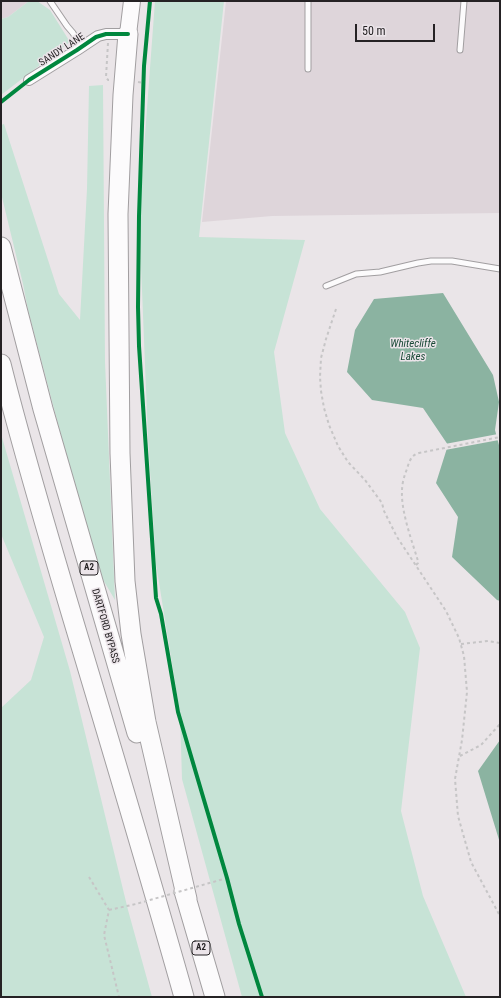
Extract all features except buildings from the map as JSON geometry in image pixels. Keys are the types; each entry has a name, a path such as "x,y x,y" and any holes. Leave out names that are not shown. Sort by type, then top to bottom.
{"highway":[{"name":"A2","path":"128,34 123,95 118,214 120,453 125,581 131,634 146,722 185,893 215,997"},
{"name":"DARTFORD BYPASS","path":"1,247 43,409 185,893"},
{"path":"1,364 11,405 184,997"}],"main road":[{"path":"128,34 132,1"}],"street":[{"name":"SANDY LANE","path":"29,80 96,37 112,33 128,34"}],"lane":[{"path":"50,1 72,31 81,48"},
{"path":"308,1 308,69"},
{"path":"460,50 464,1"},
{"path":"326,286 356,274 380,272 431,261 452,261 500,269"}],"path":[{"path":"143,91 144,77"},
{"path":"336,309 321,358 320,377 324,408 338,446 348,462 365,480 382,503 384,511 397,537 446,611 456,630 461,644 464,656 468,692 460,756 455,779 458,816 471,862 500,916"},
{"path":"416,565 418,561 408,526 402,492 404,476 414,454 500,437"},
{"path":"461,644 483,641 500,643"},
{"path":"460,756 481,745 500,724"},
{"path":"225,870 229,886"},
{"path":"89,877 109,910 104,935 119,997"},
{"path":"109,910 136,904 227,878"}],"shaded area":[{"path":"1,1 29,1 8,17 1,19"},
{"path":"29,1 37,1 50,10 70,42 1,95 1,19 8,17"},
{"path":"155,1 224,1 199,237 305,240 274,352 285,433 320,509 405,612 420,648 401,811 423,896 466,997 242,997 182,779 180,713 156,564 148,439 139,216"},
{"path":"226,1 500,1 500,213 272,216 202,222"},
{"path":"103,85 105,362 115,600 102,578 63,443 28,310 1,193 1,125 4,124 59,294 80,320 87,189 89,86"},
{"path":"1,434 70,671 128,910 152,997 1,997 1,708 31,680 44,637 1,534"}],"water":[{"name":"Whitecliffe Lakes","path":"443,293 493,375 499,402 495,430 500,449 500,601 497,600 452,557 458,517 436,483 448,445 423,408 372,400 347,372 355,330 374,299"},
{"path":"500,740 500,843 478,771"}],"pier":[{"path":"498,434 499,440 445,450 445,444"}],"cycle path":[{"path":"150,1 144,66 139,216 138,307 139,346 156,598 161,614 178,712 239,924 262,997"},
{"path":"1,102 29,80 96,37 106,34 128,34"}]}
